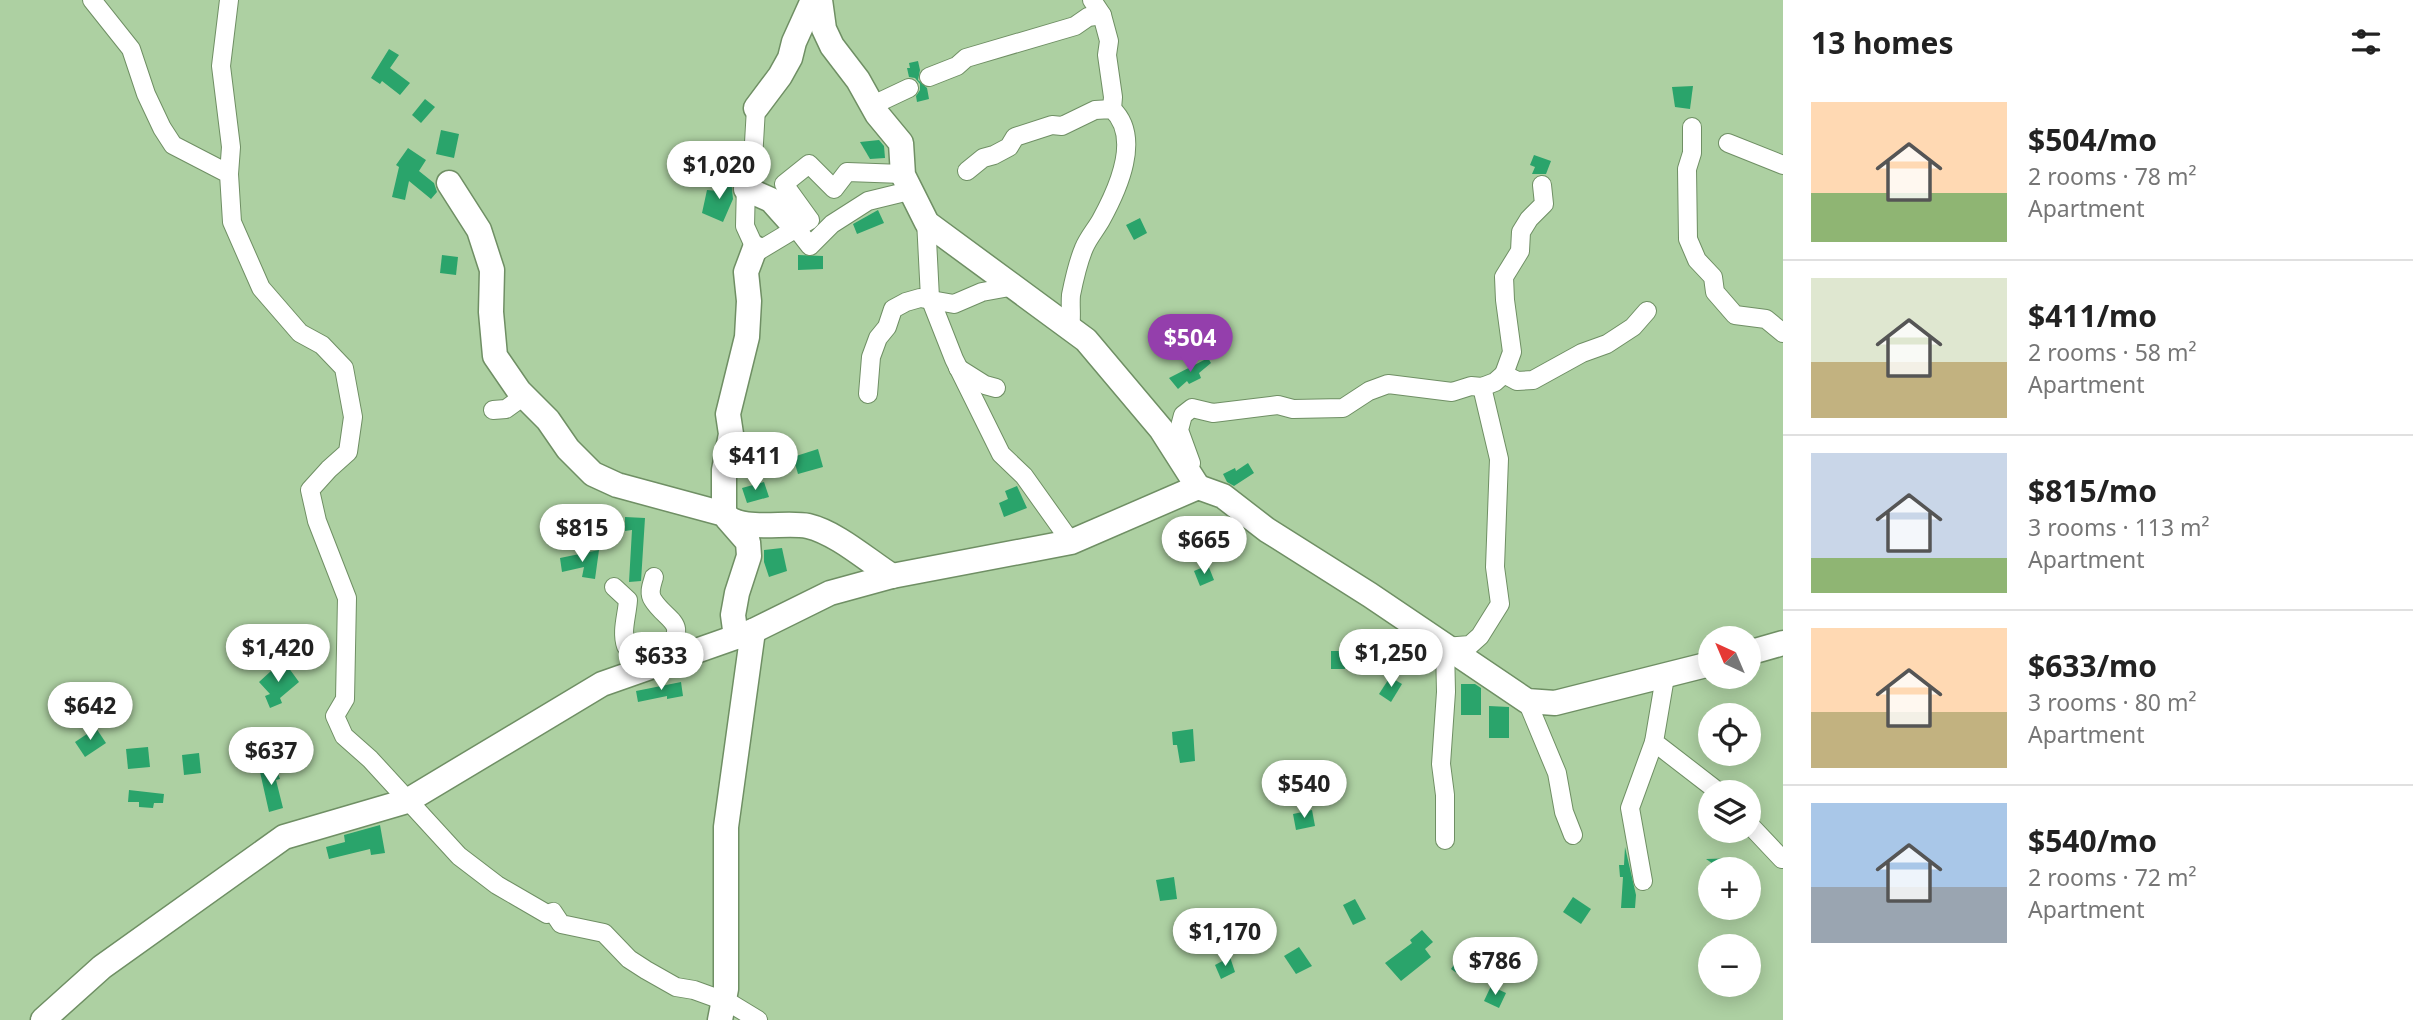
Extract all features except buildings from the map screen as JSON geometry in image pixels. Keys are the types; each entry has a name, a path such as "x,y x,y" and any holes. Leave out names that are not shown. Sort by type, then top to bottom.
{"street":[{"path":"92,0 131,49 146,94 173,145 229,174"},
{"path":"229,0 221,66 231,147 229,174 232,222 261,288 300,332 321,345 344,368 353,417 348,452 310,490 317,521 347,598 345,699 335,716 344,736 370,759 459,856 497,885 547,914 553,912 561,924 604,933 629,959 676,987 694,990 722,1011 758,1020"},
{"path":"722,1011 726,989 726,827 745,634 733,615 749,556 748,542 725,516 724,470 731,434 728,414 747,337 749,301 746,272 755,248 745,226 746,189 753,160 756,108 790,58 813,0"},
{"path":"820,0 824,29 832,46 901,143 906,182 927,223 1086,340 1161,429 1198,487 1223,496 1267,530 1370,595 1527,701 1555,703 1698,667"},
{"path":"929,77 957,66 966,58 1076,26 1097,8 1109,40 1107,55 1112,108"},
{"path":"873,105 909,88"},
{"path":"967,171 983,158 1009,147 1015,137 1052,125 1062,126 1095,110 1112,108"},
{"path":"1070,328 1071,297 1079,261 1108,206 1121,173 1127,147 1121,117 1112,108"},
{"path":"1692,127 1692,153 1686,169 1687,230 1697,260 1713,277 1715,292 1735,315 1766,320 1783,333"},
{"path":"1728,143 1783,165"},
{"path":"755,248 760,250 810,220 784,184 808,164 834,189 847,172 906,182"},
{"path":"746,189 771,201 810,246 832,224 868,201 906,182"},
{"path":"449,183 480,230 492,270 491,312 495,356 524,396 548,420 568,449 593,474 617,485 763,526 806,525 827,532 892,576"},
{"path":"1198,487 1179,430 1183,415 1192,408 1213,414 1278,405 1293,409 1343,408 1369,391 1388,384 1452,392 1496,382 1504,374 1512,352 1504,277 1520,251 1521,232 1544,204 1542,185"},
{"path":"926,220 930,298 958,368 1001,454 1024,475 1071,542"},
{"path":"868,394 871,357 893,309 906,302 930,298 954,304 982,292 1014,286"},
{"path":"1504,374 1517,381 1533,380 1569,360 1607,344 1633,327 1647,311"},
{"path":"958,368 978,381 996,388"},
{"path":"1445,646 1470,645 1480,636 1500,604 1495,567 1499,459 1482,387"},
{"path":"493,410 506,409 524,396"},
{"path":"43,1020 102,967 284,837 407,801 602,684 663,657 745,634 830,593 892,576 1071,542 1198,487"},
{"path":"654,577 650,590 652,599 674,623 676,634 663,657"},
{"path":"614,587 628,600 623,635 626,646 663,657"},
{"path":"1761,649 1783,643"},
{"path":"1445,646 1446,692 1441,764 1445,795 1445,840"},
{"path":"1643,881 1630,807 1654,742 1665,677"},
{"path":"1527,701 1557,773 1564,812 1573,835"},
{"path":"1654,742 1703,780"},
{"path":"1761,837 1782,859"}]}
